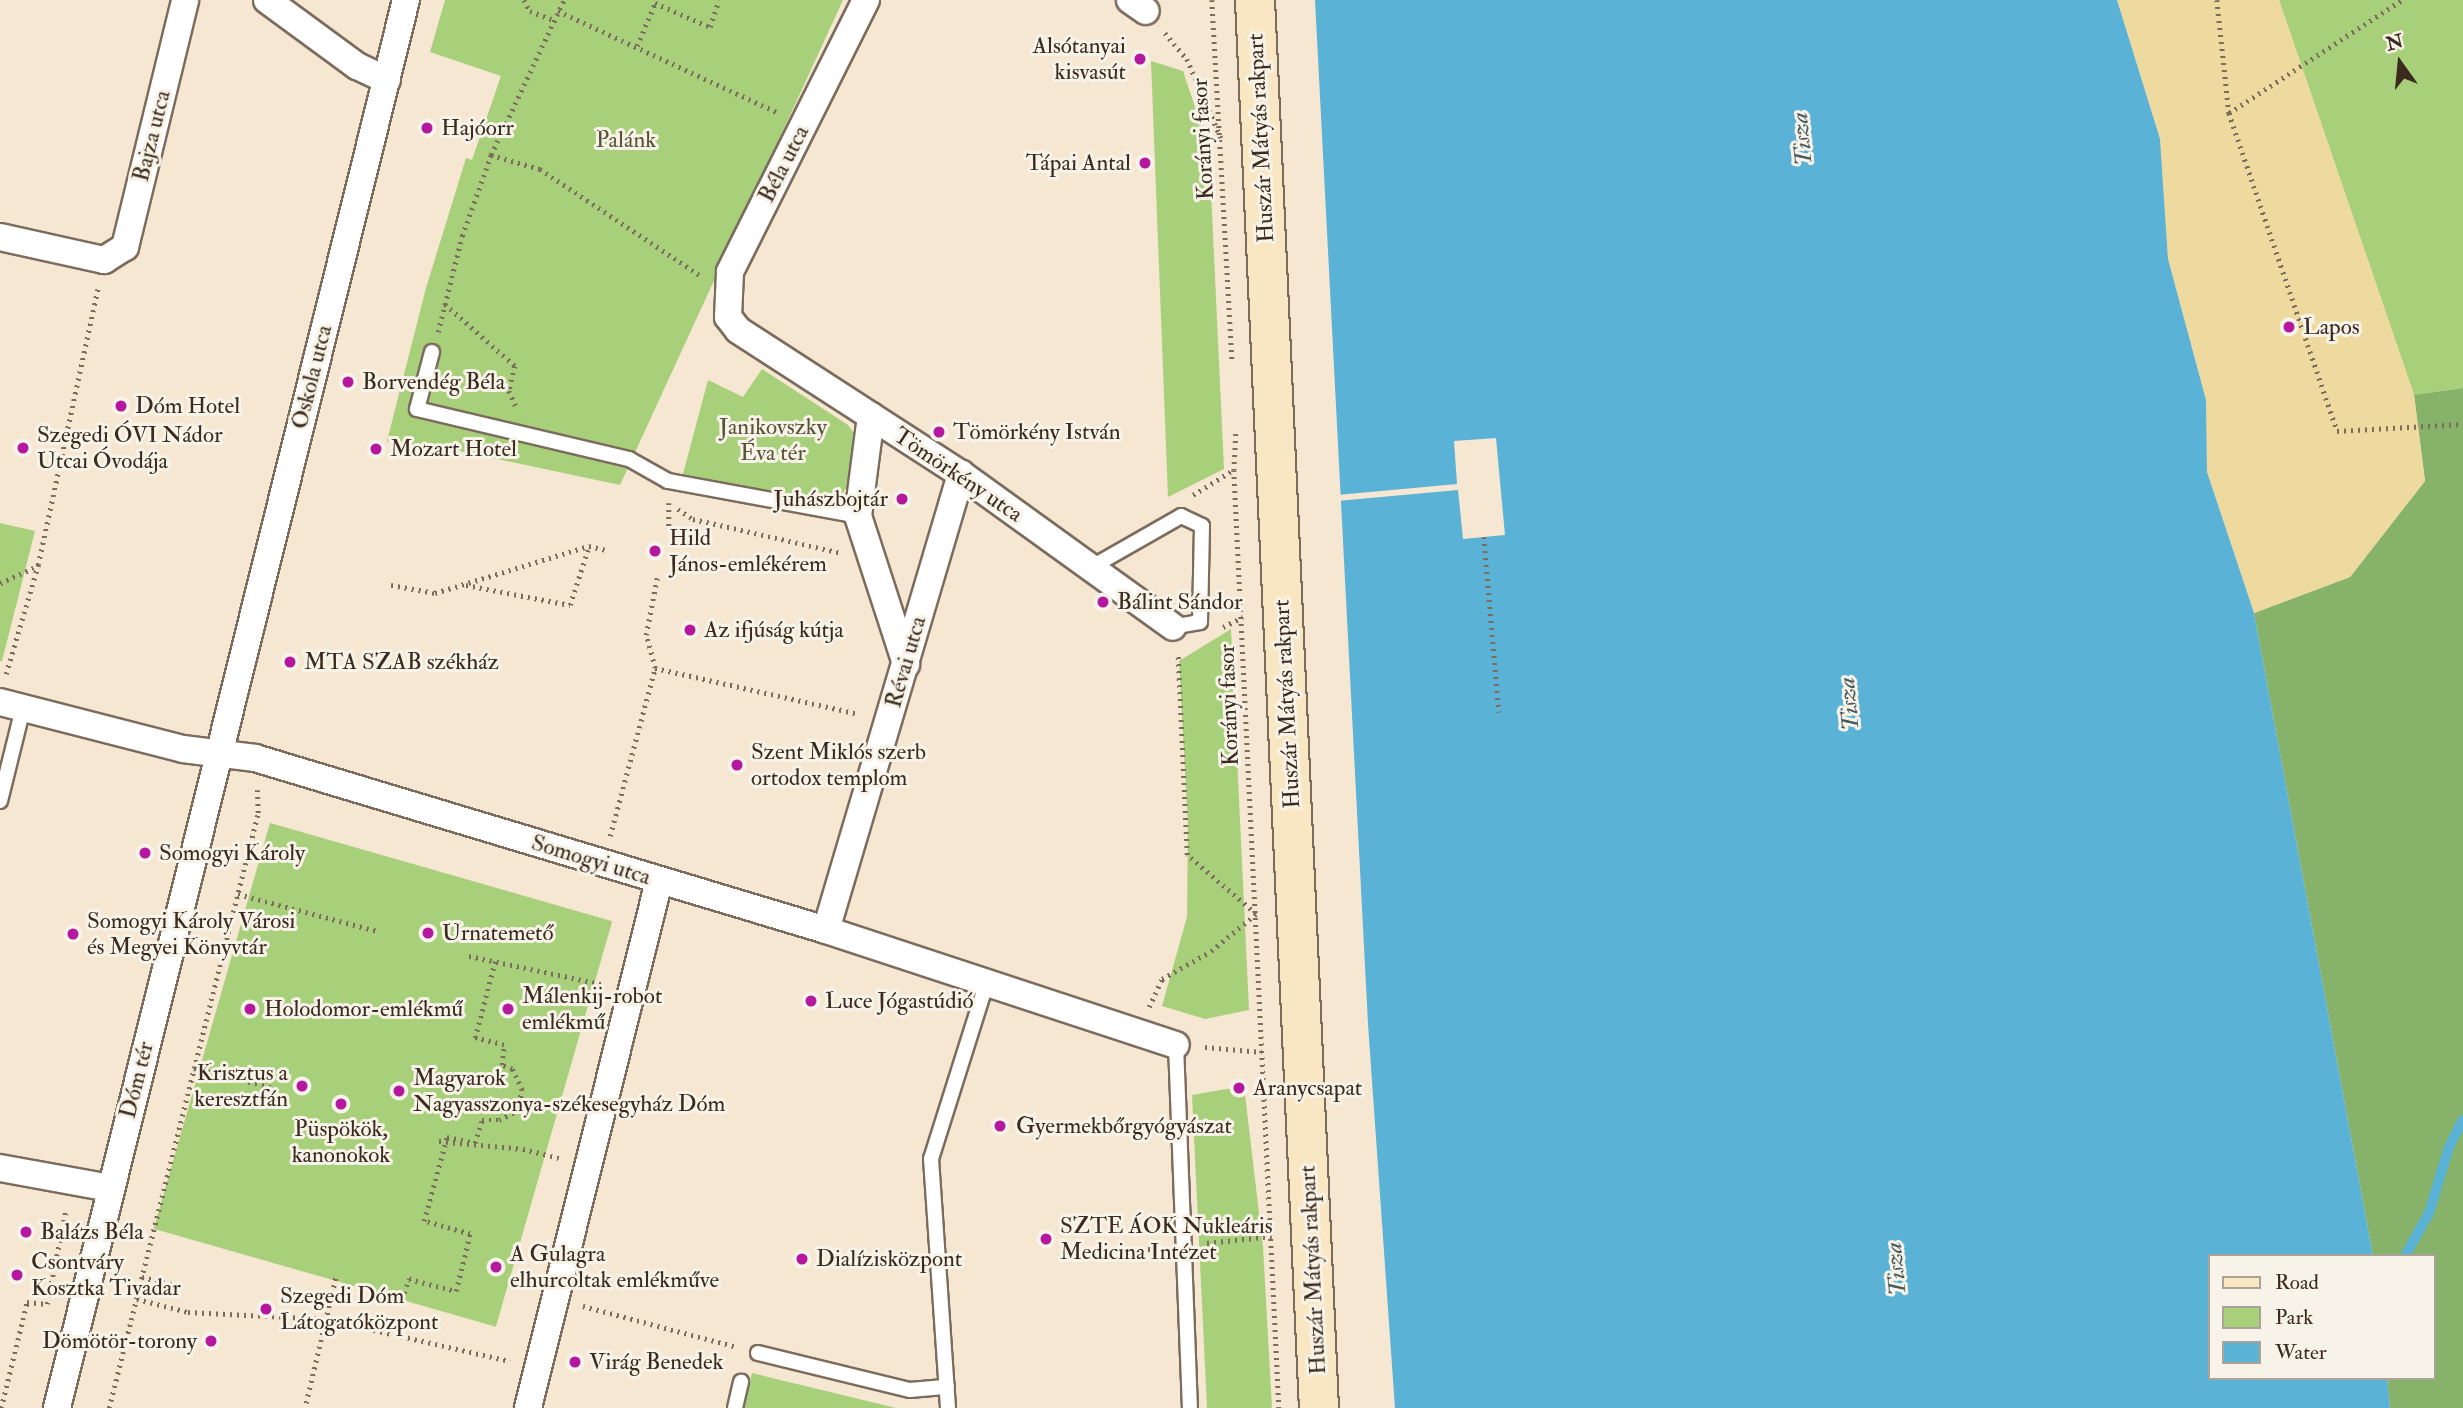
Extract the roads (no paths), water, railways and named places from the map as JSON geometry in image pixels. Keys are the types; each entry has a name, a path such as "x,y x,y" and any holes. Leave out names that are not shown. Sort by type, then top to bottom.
{"street":[{"name":"Bajza utca","path":"0,237 104,260 125,247 185,0"},
{"path":"267,0 357,66 387,80"},
{"name":"Oskola utca","path":"217,753 406,0"},
{"name":"Béla utca","path":"738,330 728,317 725,304 730,272 866,0"},
{"name":"Huszár Mátyás rakpart","path":"1255,0 1319,1408"},
{"name":"Tömörkény utca","path":"738,330 961,474 1090,568 1175,637"},
{"path":"871,416 858,516 906,664"},
{"name":"Révai utca","path":"826,930 961,474"},
{"name":"Somogyi utca","path":"12,705 183,749 255,758 826,930 986,985 1176,1045"},
{"name":"Dóm tér","path":"57,1408 217,753"},
{"path":"528,1408 659,881"},
{"path":"0,1168 110,1188"}],"lane":[{"path":"432,352 417,408 522,435 629,458 668,481 858,516"},
{"path":"1090,568 1181,516 1202,526 1200,622 1175,637"},
{"path":"0,801 12,705"},
{"path":"948,1408 931,1159 986,985"},
{"path":"1176,1045 1190,1408"},
{"path":"758,1353 910,1390 947,1387"},
{"path":"735,1408 741,1382"}],"water":[{"name":"Tisza","path":"1315,0 2117,0 2160,139 2168,259 2206,400 2207,472 2254,613 2373,1254 2208,1254 2208,1380 2387,1380 2390,1408 1395,1408 1368,1024"}],"waterway":[{"path":"2406,1254 2429,1213 2449,1147 2463,1120"}],"place":[{"name":"Alsótanyai kisvasút","path":"1140,59"},
{"name":"Hajóorr","path":"427,128"},
{"name":"Tápai Antal","path":"1145,163"},
{"name":"Lapos","path":"2289,327"},
{"name":"Borvendég Béla","path":"348,382"},
{"name":"Dóm Hotel","path":"121,406"},
{"name":"Tömörkény István","path":"939,432"},
{"name":"Szegedi ÓVI Nádor Utcai Óvodája","path":"23,448"},
{"name":"Mozart Hotel","path":"376,449"},
{"name":"Juhászbojtár","path":"902,499"},
{"name":"Hild János-emlékérem","path":"655,551"},
{"name":"Bálint Sándor","path":"1103,602"},
{"name":"Az ifjúság kútja","path":"690,630"},
{"name":"MTA SZAB székház","path":"290,662"},
{"name":"Szent Miklós szerb ortodox templom","path":"737,765"},
{"name":"Somogyi Károly","path":"145,853"},
{"name":"Urnatemető","path":"428,933"},
{"name":"Somogyi Károly Városi és Megyei Könyvtár","path":"73,934"},
{"name":"Luce Jógastúdió","path":"811,1001"},
{"name":"Holodomor-emlékmű","path":"250,1009"},
{"name":"Málenkij-robot emlékmű","path":"508,1009"},
{"name":"Krisztus a keresztfán","path":"302,1086"},
{"name":"Aranycsapat","path":"1239,1088"},
{"name":"Magyarok Nagyasszonya-székesegyház Dóm","path":"399,1091"},
{"name":"Püspökök, kanonokok","path":"341,1104"},
{"name":"Gyermekbőrgyógyászat","path":"1000,1126"},
{"name":"Balázs Béla","path":"26,1232"},
{"name":"SZTE ÁOK Nukleáris Medicina Intézet","path":"1046,1239"},
{"name":"Dialízisközpont","path":"802,1259"},
{"name":"A Gulagra elhurcoltak emlékműve","path":"496,1267"},
{"name":"Csontváry Kosztka Tivadar","path":"17,1275"},
{"name":"Szegedi Dóm Látogatóközpont","path":"266,1309"},
{"name":"Dömötör-torony","path":"211,1341"},
{"name":"Virág Benedek","path":"575,1362"}],"park label":[{"name":"Palánk","path":"626,140"},
{"name":"Janikovszky Éva tér","path":"773,440"}]}
